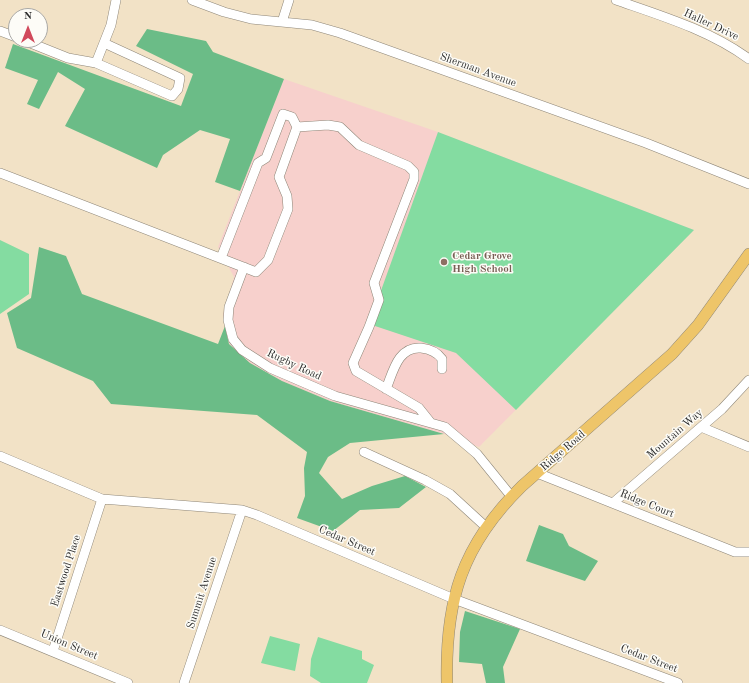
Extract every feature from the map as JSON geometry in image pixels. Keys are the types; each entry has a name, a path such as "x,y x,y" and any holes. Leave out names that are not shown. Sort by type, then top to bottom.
{"main road":[{"name":"Ridge Road","path":"447,683 447,641 454,599 467,562 486,528 512,496 672,354 698,325 749,254"}],"street":[{"path":"96,63 111,25 116,0"},
{"name":"Sherman Avenue","path":"192,0 224,12 251,19 312,25 340,33 646,144 749,184"},
{"path":"282,22 289,0"},
{"name":"Haller Drive","path":"616,0 704,32 730,45 749,58"},
{"path":"43,48 68,58 96,63 172,96 178,89 180,78 104,43"},
{"path":"0,173 256,272 268,260 288,209 287,196 279,177 297,127 292,117 283,114 266,158 258,162 221,258"},
{"path":"297,127 328,125 340,127 359,145 408,166 414,172 414,179 374,283 379,300 353,363 356,372 419,408 431,423"},
{"name":"Rugby Road","path":"244,267 229,307 228,320 233,339 242,350 270,368 335,396 445,427 477,454 512,496"},
{"path":"386,389 398,359 412,348 426,348 439,354 442,359 442,369"},
{"name":"Mountain Way","path":"613,503 736,396 749,380"},
{"path":"701,427 749,447"},
{"path":"364,452 426,480 450,494 486,528"},
{"name":"Cedar Street","path":"0,456 102,499 242,510 257,515 454,599 678,683"},
{"name":"Ridge Court","path":"537,473 735,552 749,552"},
{"name":"Eastwood Place","path":"53,651 102,499"},
{"name":"Summit Avenue","path":"184,683 242,510"},
{"name":"Union Street","path":"0,630 128,683"}],"shaded area":[{"name":"Cedar Grove High School","path":"284,79 438,132 694,230 479,447 444,434 330,401 282,381 250,363 229,344 223,315 234,277 218,247"}],"green space":[{"path":"147,29 206,41 213,52 284,79 240,191 215,182 230,139 200,130 163,155 157,168 65,126 85,89 58,72 39,109 27,104 38,80 5,68 12,48 24,48 181,106 193,74 136,46"},
{"path":"438,132 694,230 516,410 456,353 369,324"},
{"path":"0,240 29,254 29,294 0,314"},
{"path":"39,247 66,256 82,294 218,344 225,326 229,344 250,363 282,381 330,401 444,434 350,443 328,457 319,473 342,499 372,486 405,476 426,487 399,508 360,510 333,531 297,518 305,496 304,468 307,452 257,415 111,404 93,381 17,348 7,313 31,298"},
{"path":"539,525 563,534 569,546 598,561 585,581 526,561"},
{"path":"465,611 520,629 503,667 505,683 486,683 482,664 459,662 460,632"},
{"path":"270,636 300,644 295,671 261,663"},
{"path":"318,637 362,651 362,659 374,665 367,683 321,683 310,676 311,659"}],"place":[{"name":"Cedar Grove High School","path":"444,262"}]}
